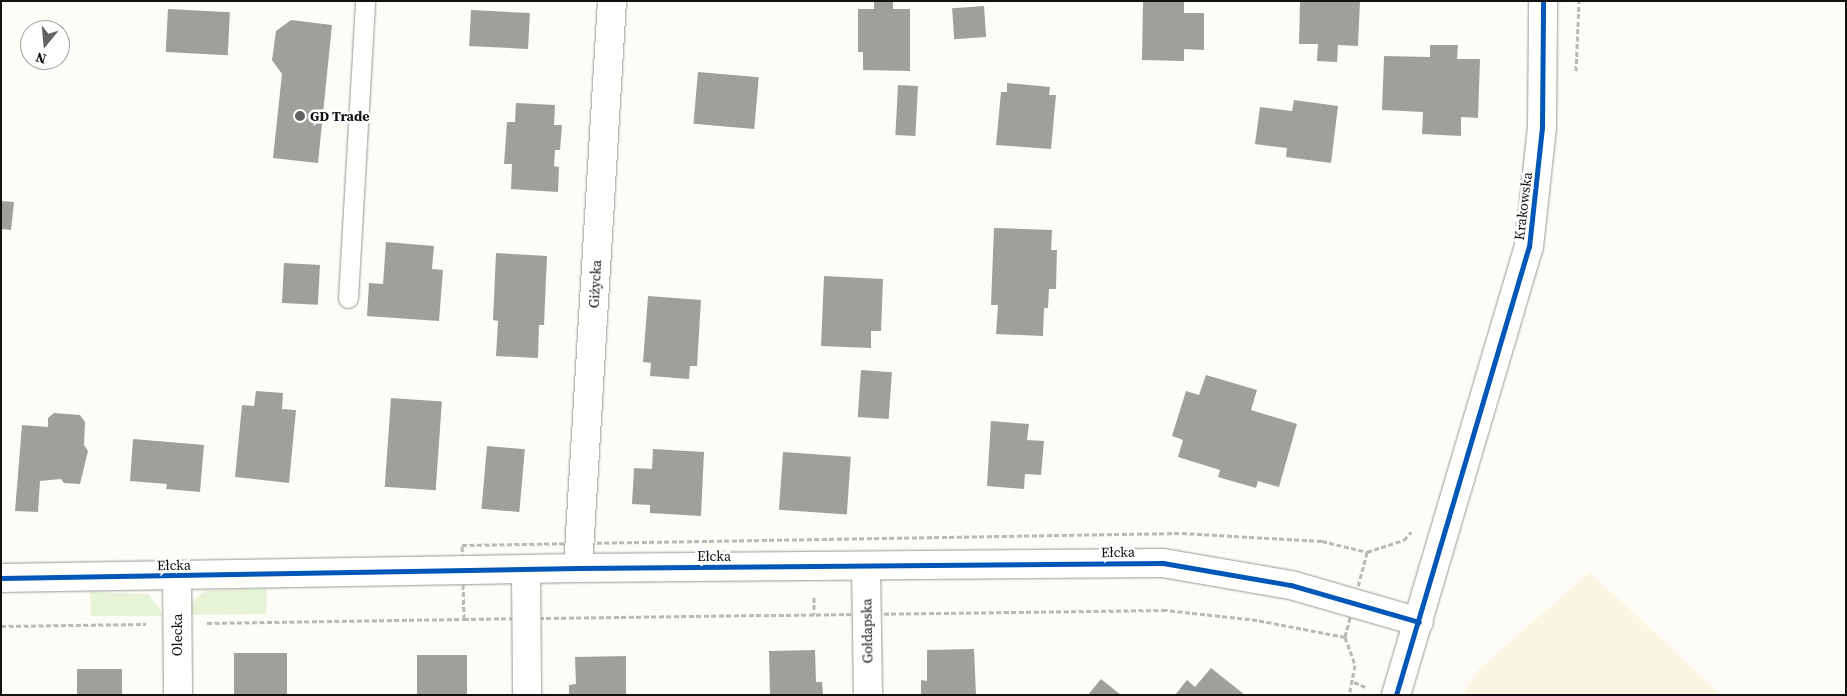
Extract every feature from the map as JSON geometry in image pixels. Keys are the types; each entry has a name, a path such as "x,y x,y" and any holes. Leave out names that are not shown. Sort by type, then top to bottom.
{"street":[{"name":"Giżycka","path":"578,568 612,1"},
{"name":"Krakowska","path":"1396,695 1530,247 1542,127 1544,1"},
{"name":"Ełcka","path":"1,578 526,571 578,568 1163,563 1291,585 1419,622"},
{"name":"Gołdapska","path":"866,566 868,695"},
{"path":"526,571 526,695"},
{"name":"Olecka","path":"177,576 178,695"}],"lane":[{"path":"348,298 364,1"}],"path":[{"path":"1367,552 1404,540 1415,527"},
{"path":"1,626 464,619"},
{"path":"1344,637 1355,665 1349,695"}],"shaded area":[{"path":"1590,572 1721,695 1463,695 1479,669"}],"green space":[{"path":"267,589 266,614 188,615 190,604 207,590"},
{"path":"90,592 148,594 159,607 162,616 91,616"}],"building":[{"path":"874,1 893,1 893,9 910,9 910,71 863,70 863,52 858,52 858,9 874,9"},
{"path":"1143,1 1184,1 1184,13 1204,13 1204,50 1184,49 1184,61 1142,60"},
{"path":"1300,1 1360,1 1358,46 1338,45 1337,62 1317,61 1318,44 1299,44"},
{"path":"984,6 986,37 954,39 952,8"},
{"path":"168,9 230,12 228,55 166,52"},
{"path":"471,10 530,13 528,49 469,46"},
{"name":"GD Trade","path":"291,20 332,25 318,163 273,158 282,74 272,60 276,31"},
{"path":"1430,45 1458,45 1457,59 1480,59 1478,118 1461,117 1461,136 1422,134 1423,112 1382,110 1384,56 1430,57"},
{"path":"698,72 759,77 754,129 693,124"},
{"path":"1007,83 1050,87 1049,95 1056,95 1051,149 996,145 1001,92 1007,92"},
{"path":"898,85 918,86 915,136 895,135"},
{"path":"1294,100 1338,106 1331,163 1286,157 1287,148 1255,144 1260,107 1292,111"},
{"path":"516,103 555,105 554,125 562,125 560,150 555,150 554,166 559,167 558,192 511,189 512,164 504,164 507,122 515,122"},
{"path":"1,201 14,202 11,230 1,229"},
{"path":"994,228 1052,230 1051,250 1057,250 1056,289 1049,289 1048,308 1044,308 1043,336 996,334 998,305 991,305"},
{"path":"386,242 434,246 432,269 443,270 439,321 367,316 369,283 383,284"},
{"path":"496,253 547,256 544,325 539,325 538,358 496,356 498,321 493,320"},
{"path":"284,263 320,265 318,305 282,303"},
{"path":"824,276 883,279 881,331 871,331 871,348 821,346"},
{"path":"648,296 701,300 697,366 690,366 689,379 650,376 651,363 643,362"},
{"path":"861,370 892,372 889,419 858,417"},
{"path":"1206,375 1257,390 1251,410 1297,424 1279,487 1258,481 1256,488 1218,477 1220,470 1178,457 1183,440 1172,436 1186,391 1199,395"},
{"path":"256,391 283,393 282,409 296,410 289,483 235,477 242,405 254,406"},
{"path":"391,398 442,402 436,490 385,487"},
{"path":"54,413 80,415 85,422 84,445 88,451 80,484 64,483 61,479 40,481 38,512 15,511 22,425 48,427 48,418"},
{"path":"991,421 1029,424 1027,440 1044,441 1041,475 1025,474 1024,489 987,486"},
{"path":"133,439 204,445 200,492 166,489 167,484 130,481"},
{"path":"487,446 525,449 519,512 482,509"},
{"path":"653,449 704,452 701,516 650,513 650,505 632,504 634,468 652,469"},
{"path":"783,452 851,457 847,515 779,510"},
{"path":"974,649 976,695 921,695 921,680 927,681 927,650"},
{"path":"815,650 816,682 822,682 823,695 770,695 769,651"},
{"path":"234,653 287,653 287,695 234,695"},
{"path":"417,655 467,655 467,695 417,695"},
{"path":"626,656 626,695 569,695 569,685 576,684 575,657"},
{"path":"1211,668 1245,695 1175,695 1187,680 1195,687"},
{"path":"77,669 122,669 122,695 77,695"},
{"path":"1101,679 1121,695 1088,695"}],"cycle path":[{"path":"1396,695 1529,247 1542,127 1543,1"},
{"path":"1,578 578,568 1163,563 1291,585 1419,622"}],"place":[{"name":"GD Trade","path":"300,116"}]}
